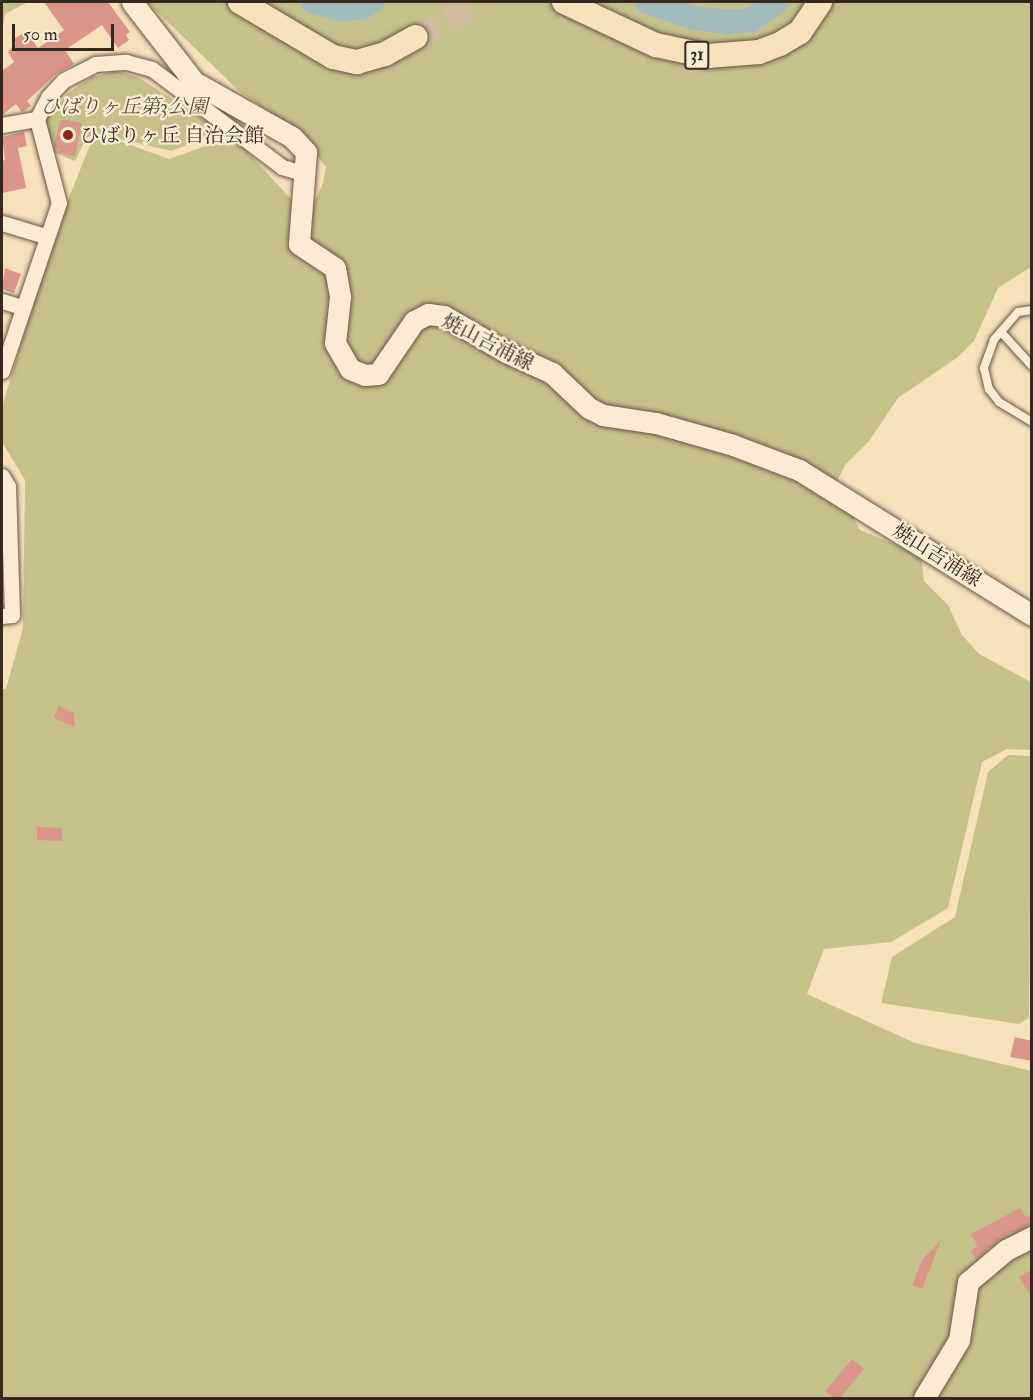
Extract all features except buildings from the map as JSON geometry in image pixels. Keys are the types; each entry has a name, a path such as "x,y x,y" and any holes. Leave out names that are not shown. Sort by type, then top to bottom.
{"main road":[{"name":"焼山吉浦線","path":"132,2 194,82 292,137 306,152 307,174 298,228 300,244 335,268 340,297 335,343 350,369 365,375 378,374 414,321 428,314 444,316 506,352 552,373 589,408 603,415 678,429 799,470 1030,612"},
{"path":"240,2 333,57 357,62 385,54 416,37"},
{"name":"31","path":"564,2 656,45 708,56 759,52 780,44 800,32 820,2"},
{"path":"924,1398 959,1340 968,1282 1006,1250 1032,1238"}],"street":[{"path":"2,371 45,236 59,203 37,119 48,97 64,80 95,64 126,62 152,69 282,167 307,174"},
{"path":"2,125 37,119"},
{"path":"2,223 45,236"},
{"path":"2,301 22,307"},
{"path":"2,476 8,486 5,537 12,615 2,616"}],"lane":[{"path":"1032,310 1018,312 1001,332 988,351 984,368 990,389 1017,417 1032,422"},
{"path":"1001,332 1032,366"}],"green space":[{"path":"2,2 28,2 5,14 2,31"},
{"name":"ひばりヶ丘第3公園","path":"147,2 1031,2 1031,267 998,288 974,341 958,357 898,398 869,441 845,465 836,484 860,530 921,555 924,581 948,605 962,635 979,654 1031,682 1031,750 1007,749 982,762 948,908 891,942 824,949 807,994 915,1043 1031,1071 1031,1398 2,1398 2,689 6,689 23,628 25,480 2,442 2,407 54,236 95,132 85,140 75,161 50,151 43,121 68,93 92,77 116,71 138,77 214,126 201,140 171,151 100,134 169,159 211,144 242,146 292,200 310,212 323,183 326,167 298,131 239,91"},
{"path":"1008,755 1031,756 1029,1018 1019,1024 881,1003 892,957 955,917 988,772"}],"waterway":[{"path":"313,2 341,9 361,8 372,2"},
{"path":"647,2 694,18 729,22 751,20 777,2"}],"tunnel":[{"path":"416,37 480,2"}],"place":[{"name":"ひばりヶ丘 自治会館","path":"68,135"}]}
